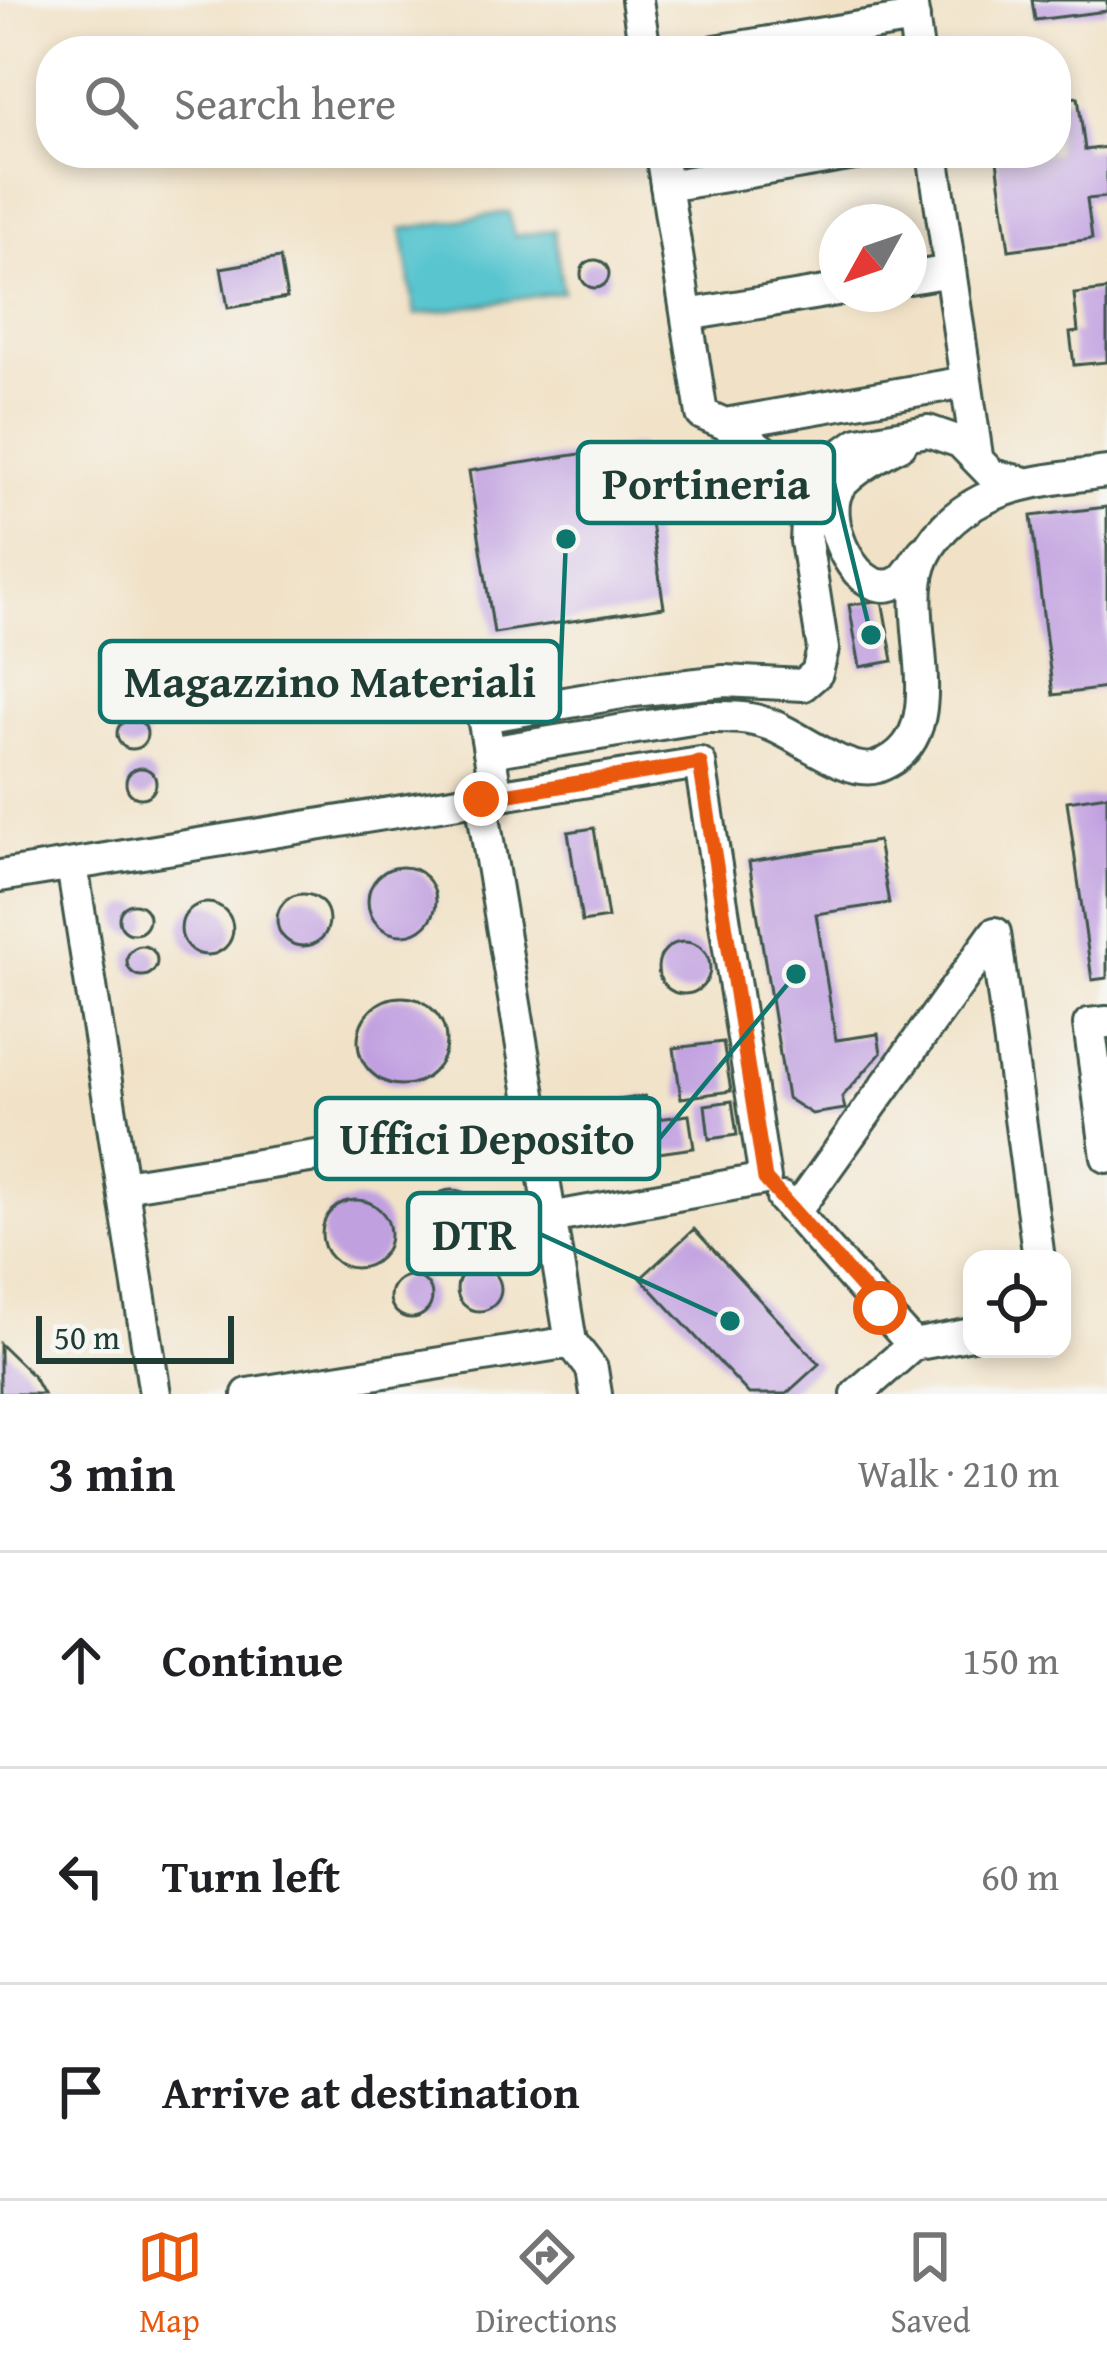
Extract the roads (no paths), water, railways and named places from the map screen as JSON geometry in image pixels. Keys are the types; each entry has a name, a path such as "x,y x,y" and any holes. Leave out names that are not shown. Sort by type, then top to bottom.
{"street":[{"path":"637,0 643,36"},
{"path":"785,36 912,9"},
{"path":"663,168 702,414 759,445 780,464 812,499 857,570 870,582 901,580 936,534 980,501 1026,483 1107,472"},
{"path":"666,186 772,168"},
{"path":"935,168 976,456"},
{"path":"927,275 950,271"},
{"path":"686,315 819,293"},
{"path":"724,424 966,382"},
{"path":"837,539 832,517 839,488 882,454 928,431"},
{"path":"596,1394 592,1369 571,1342 550,1218 489,797 484,717 724,681 803,685 817,673 823,650 806,541 808,505 829,464 858,443 928,431 960,442 992,475 1026,483"},
{"path":"489,752 704,717 737,716 769,724 852,766 874,769 904,750 920,716 923,676 915,606 920,567 936,534"},
{"path":"0,876 700,763 765,1179 913,1345"},
{"path":"72,865 155,1394"},
{"path":"795,1212 994,933 1038,1250"},
{"path":"1107,1022 1089,1024 1107,1157"},
{"path":"123,1186 535,1122"},
{"path":"550,1218 765,1179"},
{"path":"857,1394 913,1345 963,1336"},
{"path":"248,1394 571,1342"}],"water":[{"path":"509,212 514,236 554,230 563,292 415,315 402,229"}],"place":[{"name":"Magazzino Materiali","path":"566,539"},
{"name":"Portineria","path":"871,635"},
{"name":"Uffici Deposito","path":"796,974"},
{"name":"DTR","path":"730,1321"}]}
